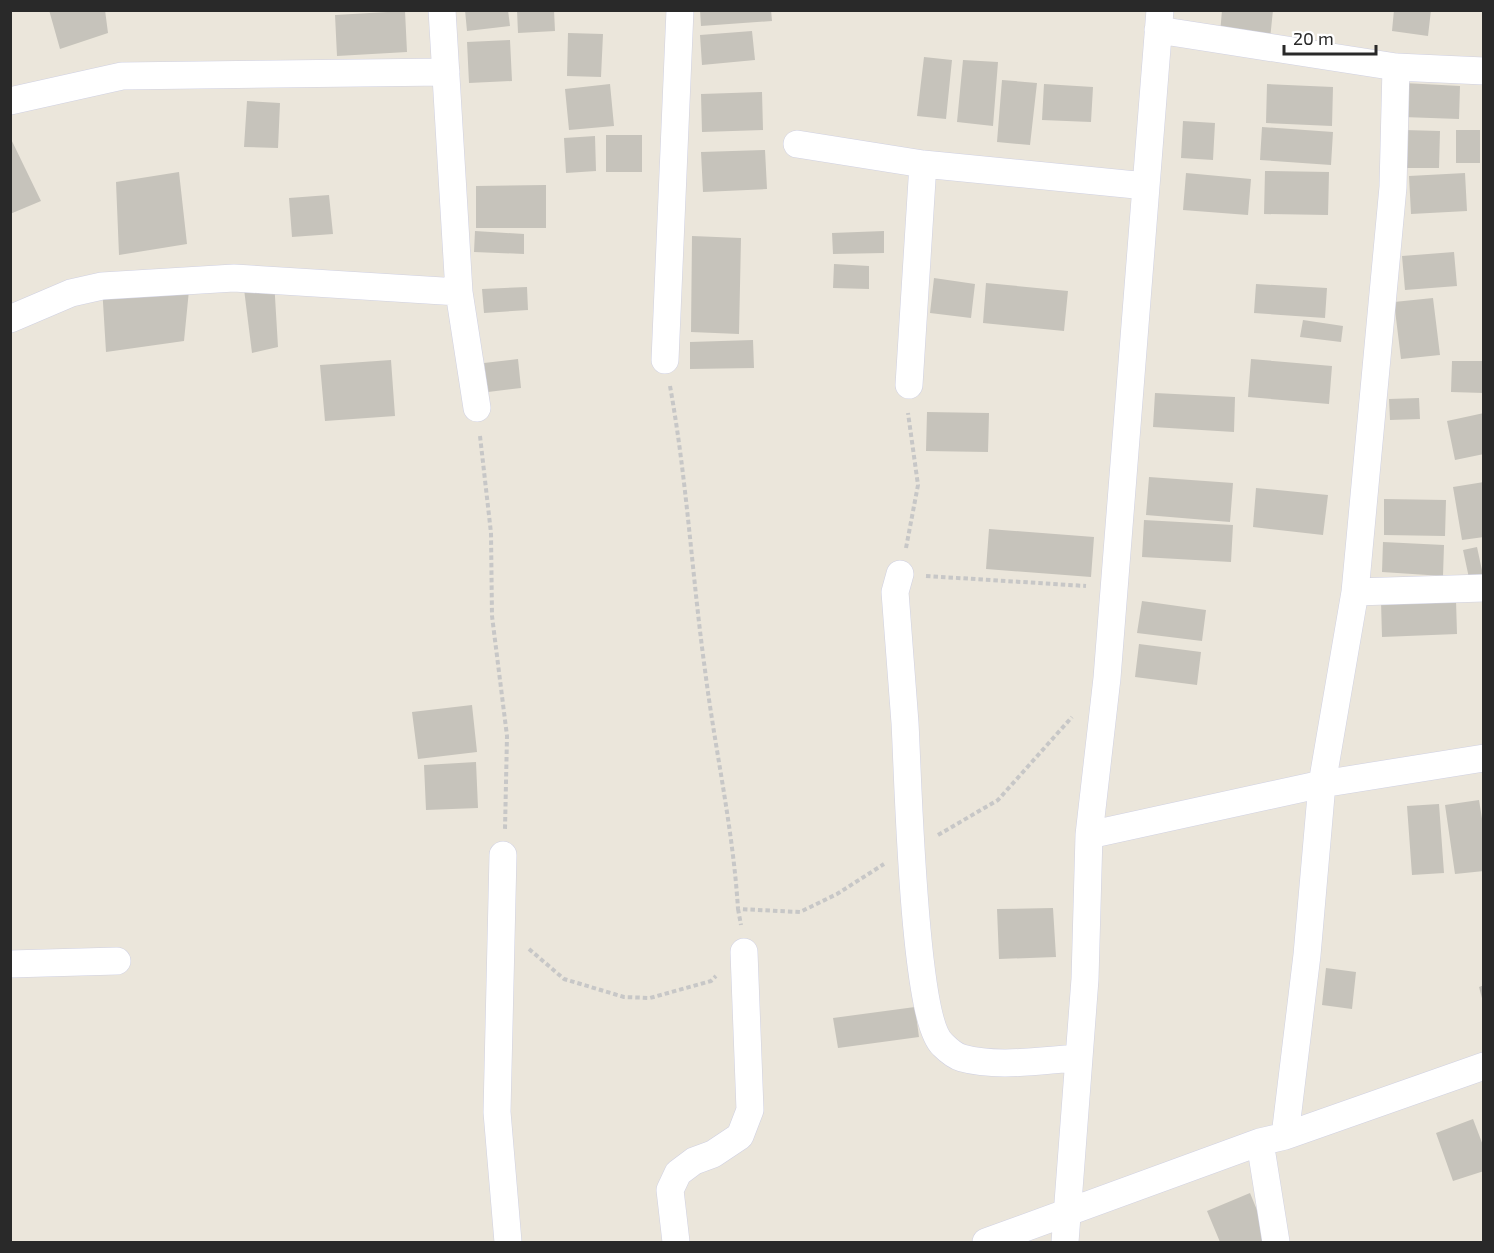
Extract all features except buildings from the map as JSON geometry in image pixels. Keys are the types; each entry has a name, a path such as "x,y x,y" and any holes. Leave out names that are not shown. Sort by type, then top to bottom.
{"street":[{"path":"442,10 459,292 477,408"},
{"path":"665,360 680,10"},
{"path":"1065,1242 1085,979 1089,835 1107,678 1159,20 1396,67 1484,71"},
{"path":"1276,1242 1272,1139 1307,955 1322,784 1355,592 1393,187 1396,67"},
{"path":"10,101 122,76 446,72"},
{"path":"797,144 924,164 1146,186"},
{"path":"909,385 924,164"},
{"path":"10,319 71,293 102,286 223,278 459,292"},
{"path":"900,574 895,592 905,724 909,847 923,975 932,1021 941,1043 959,1058 990,1062 1079,1058"},
{"path":"1355,592 1484,588"},
{"path":"1089,835 1322,784 1484,758"},
{"path":"503,855 497,1112 508,1242"},
{"path":"676,1242 670,1190 678,1173 694,1161 713,1154 740,1136 750,1110 744,952"},
{"path":"10,964 117,961"},
{"path":"986,1242 1484,1065"}],"path":[{"path":"526,941 530,950 564,979 624,998 650,998 711,981 744,952 738,909 735,848 705,672 680,438 665,360"},
{"path":"909,385 908,416 918,485 900,574 1114,588"},
{"path":"477,408 491,533 492,616 507,736 508,804 503,855"},
{"path":"738,909 800,912 837,894 909,847 947,832 998,800 1107,678"}]}
